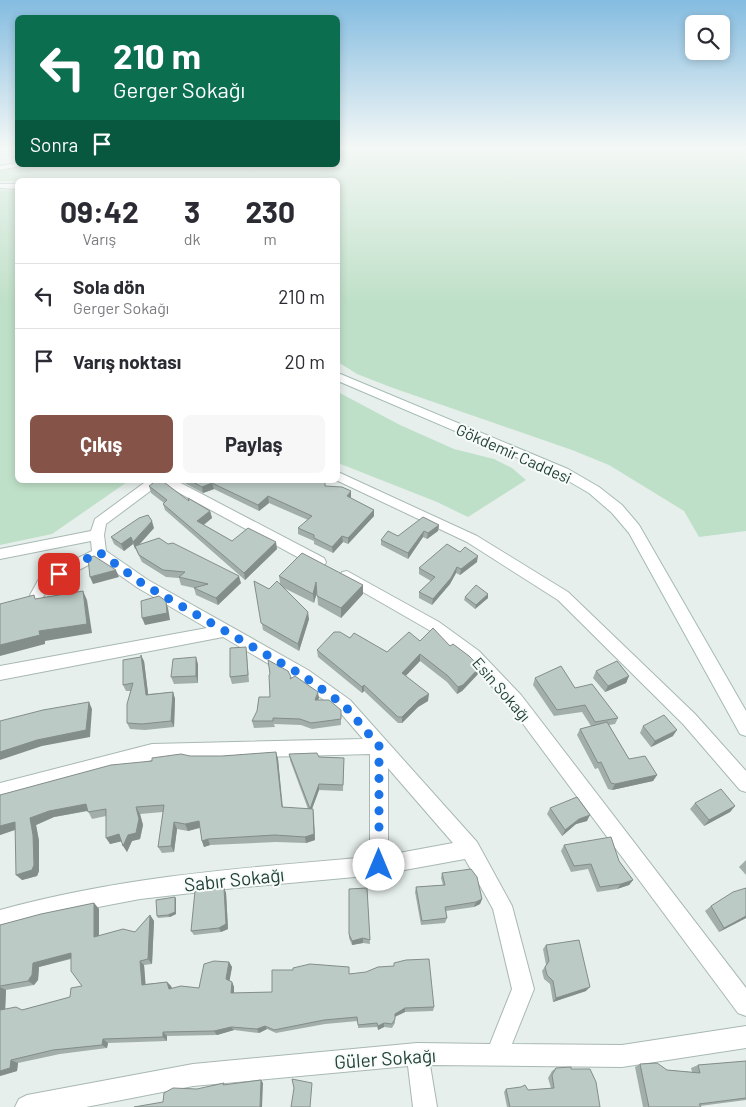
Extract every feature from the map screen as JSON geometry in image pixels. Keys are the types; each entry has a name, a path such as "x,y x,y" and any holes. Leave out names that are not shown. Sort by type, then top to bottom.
{"main road":[{"name":"Gökdemir Caddesi","path":"340,378 563,472 594,490 617,509 634,529 652,558 746,728"}],"street":[{"path":"340,477 472,539 563,596 689,719 746,784"},
{"path":"37,594 45,581 98,544 100,522 153,483"},
{"name":"Esin Sokağı","path":"171,483 379,594 434,626 474,656 515,700 746,1005"},
{"path":"0,554 98,544 143,584 302,675 344,705 470,849 502,906 523,989 496,1055"},
{"path":"0,672 225,631"},
{"path":"0,792 152,752 379,746"},
{"path":"379,746 379,865"},
{"name":"Sabır Sokağı","path":"0,920 44,906 128,891 246,876 379,865 470,849"},
{"name":"Güler Sokağı","path":"27,1107 193,1075 417,1054 622,1056 746,1037"},
{"path":"417,1054 425,1107"}],"green space":[{"path":"0,198 15,198 15,483 126,483 52,534 0,545"},
{"path":"340,198 746,198 746,531 699,537 684,511 609,465 572,450 357,374 340,363"},
{"path":"340,393 400,425 454,449 494,459 512,468 526,480 468,517 437,502 340,464"}],"building":[{"path":"153,483 165,483 189,501 188,498 210,511 197,521 232,541 248,528 276,542 244,573 163,504 167,500 149,486"},
{"path":"195,483 212,483 202,487"},
{"path":"212,483 325,483 325,486 342,487 351,491 347,496 374,510 348,538 342,536 332,547 314,538 314,535 298,528 312,516 268,496 258,505"},
{"path":"148,515 152,521 133,542 131,537 121,544 111,537 139,518"},
{"path":"423,517 439,525 428,533 424,531 408,553 381,540 388,531 398,536"},
{"path":"159,538 168,544 173,543 239,576 216,598 194,588 208,584 179,577 185,572 163,570 139,555 135,546"},
{"path":"447,544 460,552 465,547 478,556 461,569 457,567 451,578 433,599 419,592 435,577 419,568"},
{"path":"302,553 363,585 341,608 317,596 316,582 313,594 279,576"},
{"path":"94,556 116,570 90,577 88,558"},
{"path":"254,581 269,589 277,581 308,612 298,644 261,623"},
{"path":"476,585 488,594 476,605 465,597"},
{"path":"83,591 87,624 39,631 40,635 0,645 0,604 34,595 35,599"},
{"path":"159,596 166,601 167,613 142,618 141,601"},
{"path":"433,628 450,646 453,644 480,667 463,685 458,687 448,676 420,654 402,673 429,694 419,700 402,717 398,717 364,685 362,687 317,650 334,632 340,632 350,638 354,633 387,652 409,632 420,641"},
{"path":"246,647 248,675 230,677 230,648"},
{"path":"141,655 146,695 173,692 171,721 142,724 127,723 127,704 133,683 123,685 123,660 141,657"},
{"path":"196,657 196,676 171,677 173,659"},
{"path":"268,660 288,671 290,679 295,676 318,692 315,700 329,700 341,710 341,719 311,723 300,719 273,718 273,721 252,721 257,711 259,697 270,697"},
{"path":"617,661 629,676 608,686 596,671"},
{"path":"561,666 575,688 592,684 618,718 595,722 585,705 557,710 535,678"},
{"path":"89,702 86,730 37,740 0,752 0,721 43,710"},
{"path":"664,715 677,730 655,741 643,726"},
{"path":"607,722 629,759 645,756 657,775 615,784 611,783 601,762 598,763 580,729"},
{"path":"276,752 282,807 313,809 314,834 305,837 275,835 208,839 202,841 199,821 185,824 174,822 171,846 158,847 164,805 136,807 139,819 136,833 128,835 123,846 119,834 106,838 106,809 88,812 86,804 49,811 30,818 33,835 34,865 32,870 16,875 15,822 0,826 0,795 111,765 152,761 152,758 181,754 190,756 222,756"},
{"path":"317,753 319,757 344,758 343,785 319,784 310,809 289,754"},
{"path":"721,789 735,806 709,820 695,803"},
{"path":"577,797 590,815 579,819 565,830 550,808"},
{"path":"611,837 619,861 633,880 600,887 591,864 574,866 564,845"},
{"path":"471,869 477,877 482,899 476,902 445,907 447,918 422,921 416,887 445,885 442,873"},
{"path":"224,888 226,924 219,928 191,931 195,891"},
{"path":"367,888 370,940 363,938 352,941 349,934 349,889"},
{"path":"746,888 746,916 724,928 711,906 733,892"},
{"path":"175,897 175,912 157,916 156,900"},
{"path":"94,903 94,937 123,929 135,932 150,915 148,959 140,961 142,985 167,982 169,989 181,986 199,988 204,964 214,961 229,962 226,979 232,982 231,993 272,992 272,970 293,970 293,968 310,964 349,967 349,974 366,972 378,967 394,966 394,963 406,960 429,959 434,1007 405,1008 395,1014 392,1024 384,1023 378,1026 377,1023 358,1025 357,1017 324,1020 274,1030 265,1026 257,1029 231,1027 214,1031 163,1032 163,1037 103,1039 102,1045 53,1050 11,1060 10,1068 0,1071 0,1010 16,1007 22,1010 70,997 71,988 82,986 71,971 71,953 33,963 32,975 28,981 0,986 0,925"},
{"path":"579,940 590,987 556,998 553,981 547,975 545,967 549,961 546,945"},
{"path":"746,1061 746,1098 699,1104 701,1107 649,1107 640,1064 657,1063 667,1070 700,1073 698,1065"},
{"path":"571,1067 571,1069 590,1069 596,1082 600,1107 510,1107 506,1089 525,1085 528,1090 554,1088 552,1075 556,1068"},
{"path":"292,1079 312,1083 310,1107 291,1107 294,1088"},
{"path":"261,1080 260,1107 134,1107 163,1102 164,1093 173,1088 197,1089 224,1083 223,1085"}],"route":[{"path":"59,574 99,552 143,584 302,675 344,705 379,746 379,865"}]}
